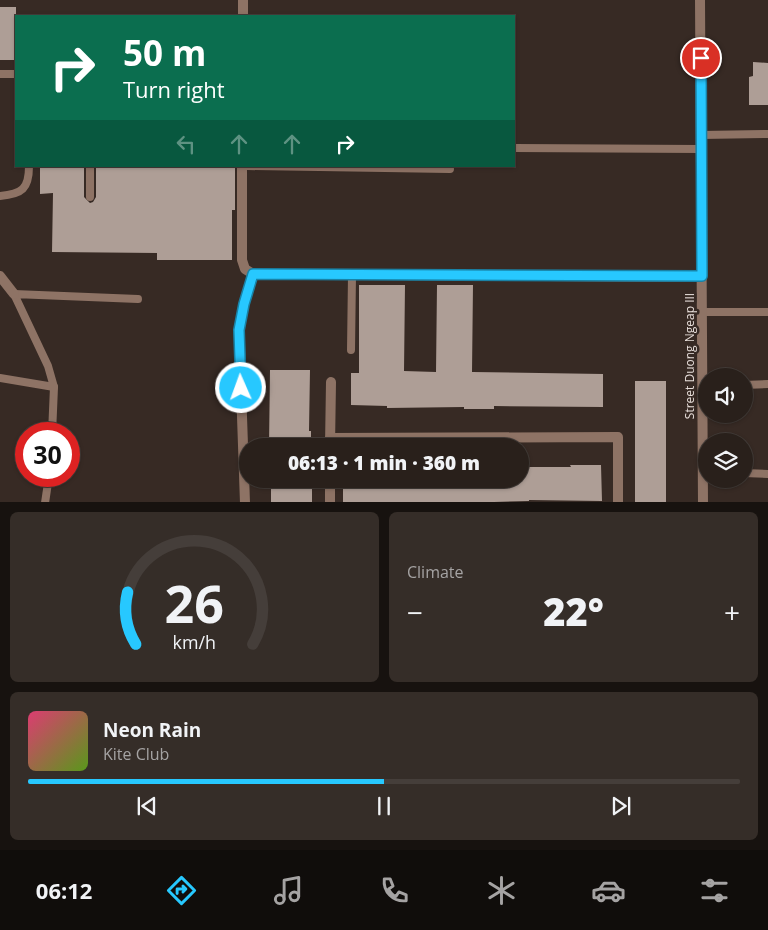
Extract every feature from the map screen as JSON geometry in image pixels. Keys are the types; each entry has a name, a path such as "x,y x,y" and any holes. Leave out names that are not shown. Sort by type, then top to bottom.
{"street":[{"path":"243,0 243,15"},
{"name":"Street Duong Ngeap III","path":"700,0 704,368"},
{"path":"242,167 242,260 245,269 253,274 702,276"},
{"path":"245,502 239,330 253,274"},
{"path":"0,276 14,294"},
{"path":"330,438 331,382"},
{"path":"529,439 618,437 618,502"},
{"path":"330,488 330,502"},
{"name":"Street Duong Ngeap III","path":"703,488 703,502"}],"lane":[{"path":"0,74 15,74"},
{"path":"701,135 768,134"},
{"path":"515,148 701,149"},
{"path":"0,196 13,194 26,187 29,178 29,167"},
{"path":"90,167 90,197"},
{"path":"315,167 450,169"},
{"path":"351,350 352,275"},
{"path":"53,422 54,388 48,366 14,294 138,299"},
{"path":"702,312 768,312"},
{"path":"0,378 54,388"},
{"path":"753,385 768,384"},
{"path":"753,474 768,474"},
{"path":"45,502 47,487"}],"building":[{"path":"0,7 16,7 15,60 0,60"},
{"path":"753,62 768,63 768,105 749,105 749,77 753,76"},
{"path":"40,167 84,167 84,197 90,203 96,197 96,167 235,167 235,210 232,210 232,260 157,260 157,253 52,252 53,193 40,194"},
{"path":"359,285 405,285 404,371 436,372 437,285 473,285 472,372 603,374 603,407 494,406 494,409 464,409 464,407 387,408 387,406 351,405 351,373 359,373"},
{"path":"270,370 310,370 309,431 311,431 311,438 269,438"},
{"path":"635,381 666,381 666,502 635,502"},
{"path":"601,465 602,501 343,502 343,488 529,488 529,467"},
{"path":"271,488 312,488 312,502 271,502"}],"route":[{"path":"241,388 239,330 253,274 702,276 701,58"}]}
